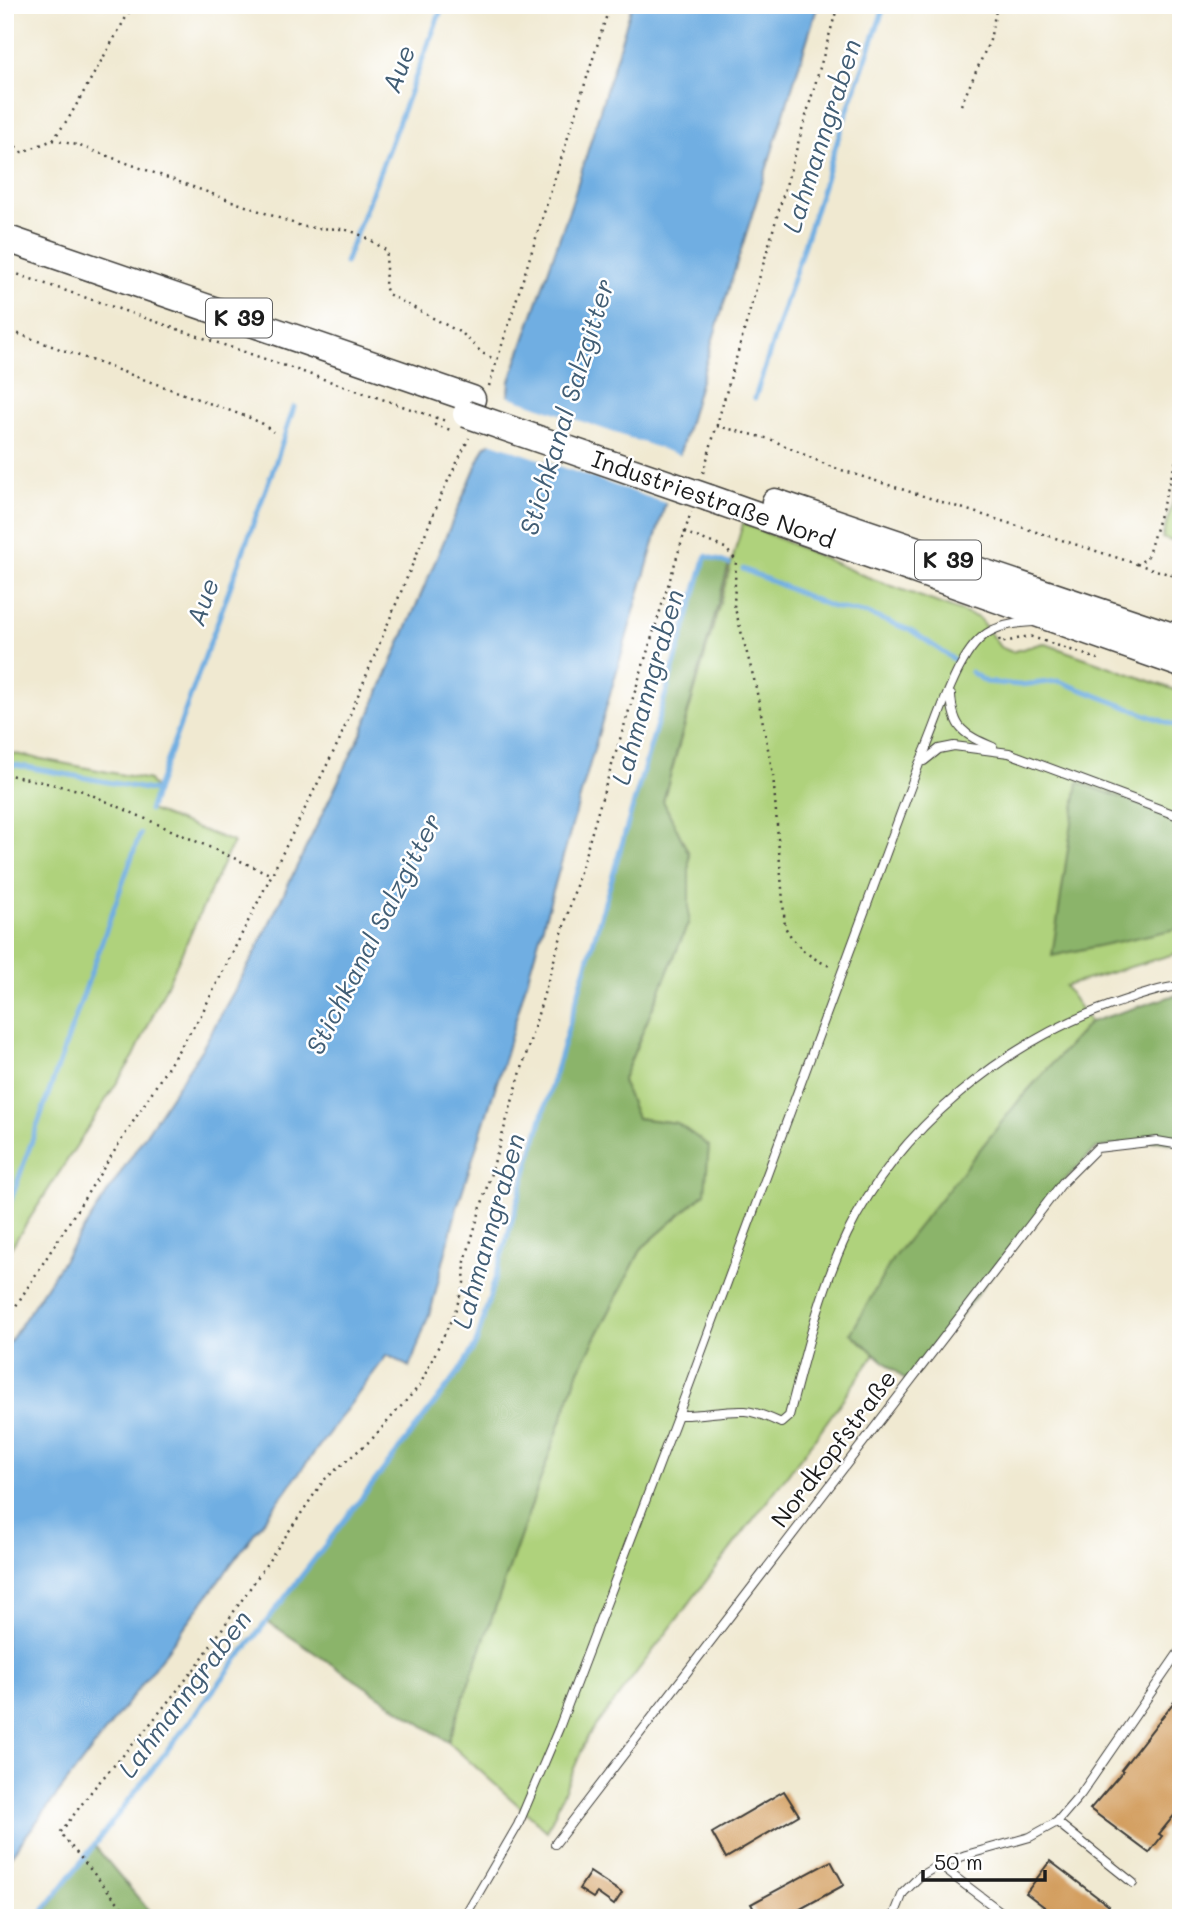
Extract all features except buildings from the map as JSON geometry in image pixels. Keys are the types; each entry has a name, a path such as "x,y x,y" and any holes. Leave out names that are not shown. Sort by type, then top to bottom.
{"highway":[{"name":"Industriestraße Nord","path":"5,238 469,413"},
{"name":"Industriestraße Nord","path":"5,256 704,491 1181,639"},
{"name":"Industriestraße Nord","path":"704,491 1181,664"}],"lane":[{"path":"464,1918 518,1825 559,1728 919,765 932,740 965,654 989,632 1005,626 1055,620"},
{"path":"951,689 952,710 956,724 962,732 1009,753 1181,817"},
{"path":"919,765 939,748 954,746 1009,753"},
{"path":"678,1415 698,1416 745,1411 764,1415 781,1423 789,1416 829,1281 848,1233 881,1178 932,1118 994,1066 1048,1031 1126,999 1181,986"},
{"name":"Nordkopfstraße","path":"555,1844 1063,1182 1097,1148 1157,1141 1181,1145"},
{"path":"892,1918 903,1893 920,1875 939,1865 1030,1837 1057,1822 1081,1794 1181,1649"},
{"path":"1057,1822 1133,1883"},
{"path":"939,1865 1009,1918"}],"path":[{"path":"53,140 70,116 133,5"},
{"path":"5,1323 201,1015 339,741 443,491 469,413 496,360 610,5"},
{"path":"131,1918 60,1833 94,1788 196,1667 324,1480 372,1439 420,1385 445,1335 464,1283 465,1261 607,781 684,532 704,491 717,426 838,5"},
{"path":"961,105 990,40 997,5"},
{"path":"5,137 22,152 53,140 77,145 301,226 319,230 342,229 369,239 387,251 385,286 388,294 463,334 482,353 496,360"},
{"path":"5,270 469,413"},
{"path":"5,329 250,418 272,432"},
{"path":"717,426 770,439 829,466 1181,578"},
{"path":"1137,564 1147,558 1181,444"},
{"path":"684,532 725,548 736,560 734,605 755,683 773,774 785,927 794,943 813,959 842,971"},
{"path":"5,774 83,790 272,875"}],"green space":[{"path":"1181,475 1181,544 1162,538"},
{"path":"743,523 862,575 979,618 1000,647 1012,652 1043,643 1181,692 1181,819 1170,929 1181,928 1181,952 1065,986 1090,1022 1021,1098 851,1333 875,1354 813,1441 588,1736 547,1831 448,1742 579,1370 642,1248 705,1193 677,1123 636,1118 622,1081 689,921 689,854 663,801"},
{"path":"706,556 729,564 663,801 689,854 689,921 622,1081 637,1118 677,1123 709,1146 705,1193 642,1248 579,1370 448,1742 267,1621 458,1373 476,1344"},
{"path":"5,752 149,780 156,791 150,810 233,842 134,1056 5,1257"},
{"path":"1078,782 1181,819 1181,928 1052,956"},
{"path":"1181,995 1181,1145 1157,1141 1097,1148 1063,1182 909,1383 851,1333 893,1258 1021,1098 1090,1022"},
{"path":"94,1845 155,1918 41,1918"}],"water":[{"name":"Stichkanal Salzgitter","path":"632,5 818,5 713,339 504,1060 457,1208 432,1306 410,1367 387,1355 5,1863 5,1349 203,1047 253,957 361,734 477,464 485,447 490,443 509,394 510,381 573,199"}],"pier":[{"path":"505,395 682,456 668,504 487,441"}],"waterway":[{"name":"Aue","path":"345,263 443,5"},
{"name":"Lahmanngraben","path":"755,398 843,123 885,5"},
{"name":"Aue","path":"149,810 294,407"},
{"name":"Lahmanngraben","path":"38,1918 458,1373 476,1344 706,556 729,564"},
{"path":"743,569 832,607 868,614 912,631 956,661"},
{"path":"971,672 986,682 1020,685 1059,681 1181,728"},
{"path":"5,763 156,791"},
{"name":"Aue","path":"5,1217 140,834"}]}
